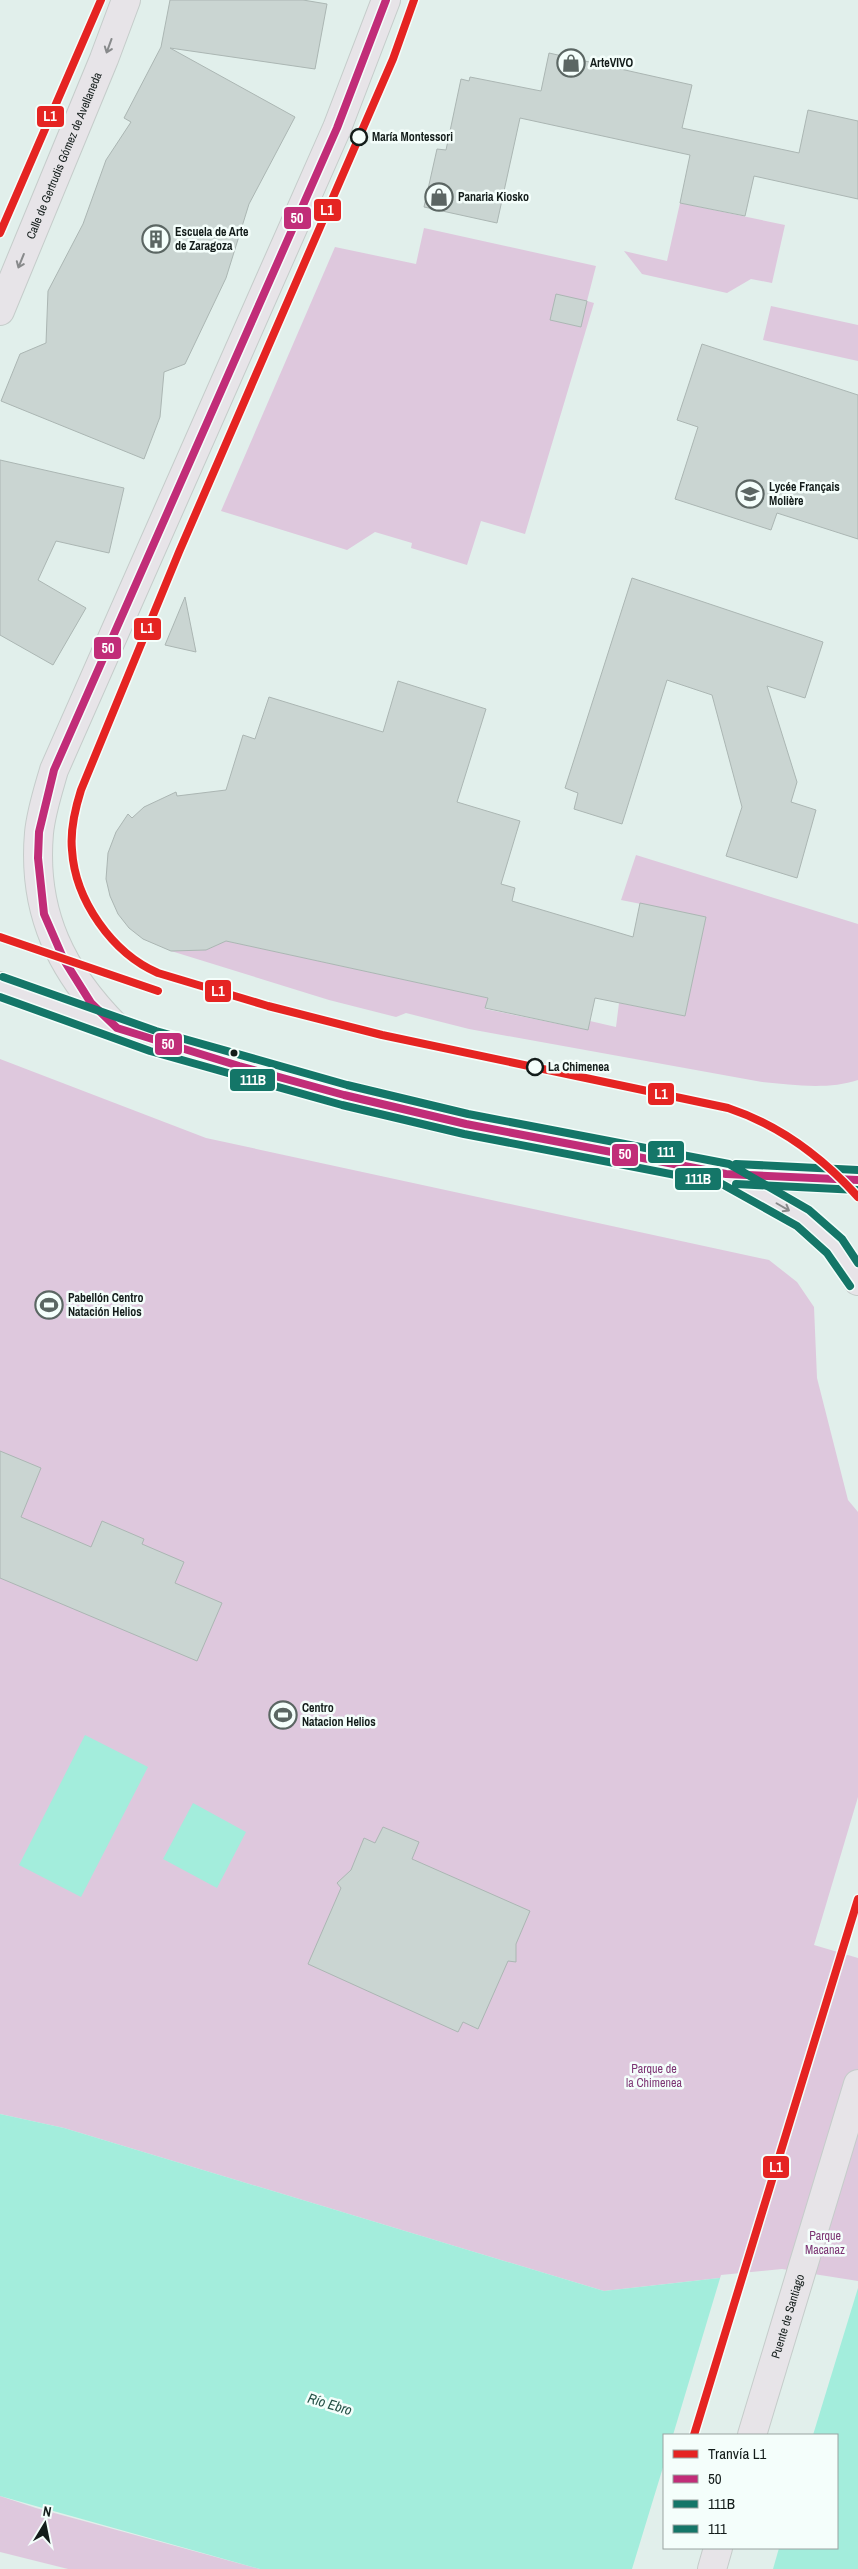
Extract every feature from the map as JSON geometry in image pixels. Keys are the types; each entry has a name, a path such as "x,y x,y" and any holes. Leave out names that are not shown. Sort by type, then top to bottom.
{"main road":[{"name":"Calle de Gertrudis Gómez de Avellaneda","path":"0,311 104,59 126,0"},
{"path":"117,1028 91,1003 64,960 44,914 38,858 39,832 44,804 54,770 337,128 386,0"},
{"path":"0,986 117,1028 222,1061 344,1095 466,1124 726,1174 858,1180"},
{"path":"726,1174 803,1218 815,1227 835,1246 858,1281"},
{"name":"Puente de Santiago","path":"752,2434 858,2084"},
{"path":"712,2569 718,2549"}],"green space":[{"path":"680,203 785,225 772,283 751,279 727,293 642,274 624,251 667,261"},
{"path":"424,228 596,266 587,301 594,303 525,534 481,521 467,565 411,548 412,543 375,532 347,550 221,511 335,247 416,264","holes":["556,295 587,301 581,327 550,320"]},
{"path":"771,306 858,325 858,361 763,340"},
{"path":"636,855 858,924 858,1080 823,1086 762,1082 469,1029 406,1013 396,1017 329,1000 171,951 206,950 226,941 488,998 485,1009 588,1030 590,1021 616,1027 619,1003 685,1016 706,917 621,900"},
{"path":"0,1059 206,1138 769,1260 797,1282 814,1307 817,1378 848,1500 858,1512 858,1797 814,1945 858,1958 858,2283 782,2271 604,2291 64,2128 0,2114"},
{"path":"0,2496 36,2508 260,2569 68,2569 0,2552"}],"water":[{"path":"85,1735 148,1767 81,1897 19,1865"},
{"path":"193,1803 246,1832 217,1888 163,1859"},
{"name":"Río Ebro","path":"0,2114 64,2128 604,2291 782,2271 858,2283 858,2569 260,2569 0,2496"}],"pier":[{"path":"782,2269 858,2281 858,2288 813,2434 673,2434 721,2275"},
{"path":"663,2467 663,2549 779,2549 773,2569 632,2569"}],"building":[{"name":"Escuela de Arte de Zaragoza","path":"170,0 303,0 327,4 315,69 170,48 295,117 249,204 226,278 185,364 164,372 160,417 144,459 1,401 20,354 46,343 48,291 83,224 106,160 131,122 124,118 161,47"},
{"path":"549,53 692,85 682,128 799,153 808,110 858,121 858,199 754,176 745,216 680,203 690,155 520,118 497,223 424,207 437,149 446,150 461,79 469,81 470,77 541,91"},
{"path":"556,294 587,301 581,327 550,320"},
{"path":"702,344 858,395 858,539 777,513 771,530 675,499 698,427 677,420"},
{"path":"0,460 124,488 109,553 56,541 38,580 86,608 53,665 0,635"},
{"path":"632,578 823,642 805,698 767,686 797,782 791,802 816,810 797,878 726,856 742,807 712,695 667,680 622,824 574,809 578,793 565,788"},
{"path":"185,597 196,652 165,645"},
{"path":"398,681 486,709 457,802 520,821 501,884 515,888 512,901 633,937 640,903 706,917 685,1016 595,998 588,1030 485,1008 488,998 226,941 206,950 171,951 143,939 129,928 118,914 110,896 106,879 108,853 116,832 128,814 132,818 144,807 176,792 177,796 226,790 243,735 255,739 269,697 383,732"},
{"path":"0,1451 41,1468 21,1517 91,1547 102,1521 144,1539 142,1544 184,1562 175,1583 222,1603 197,1661 0,1578"},
{"path":"383,1827 419,1842 412,1859 530,1911 516,1944 516,1962 508,1961 478,2029 463,2022 458,2032 308,1964 341,1888 337,1883 351,1870 364,1838 375,1843"}],"tram line":[{"name":"L1","path":"0,233 101,0"},
{"name":"L1","path":"414,0 393,59 179,552 81,790 72,835 72,850 80,888 88,906 111,938 141,964 158,973 268,1006 382,1035 728,1108 765,1124 799,1144 830,1169 858,1197"},
{"name":"L1","path":"0,937 158,991"},
{"name":"L1","path":"694,2434 858,1899"}],"transit line":[{"name":"50","path":"386,0 337,128 54,770 39,832 38,858 44,914 64,960 91,1003 117,1028 239,1066 344,1095 466,1124 726,1174 858,1180"},
{"name":"111","path":"3,977 156,1031 347,1085 468,1114 729,1164 809,1210 842,1239 858,1263"},
{"name":"111B","path":"0,997 150,1051 342,1105 464,1134 722,1184 797,1226 827,1253 850,1286"},
{"name":"111","path":"736,1164 858,1170"},
{"name":"111B","path":"736,1184 858,1190"}],"place":[{"name":"ArteVIVO","path":"571,63"},
{"name":"María Montessori","path":"359,137"},
{"name":"Panaria Kiosko","path":"439,197"},
{"name":"Escuela de Arte de Zaragoza","path":"156,239"},
{"name":"Lycée Français Molière","path":"750,494"},
{"name":"La Chimenea","path":"535,1067"},
{"name":"Pabellón Centro Natación Helios","path":"49,1305"},
{"name":"Centro Natacion Helios","path":"283,1715"}],"park label":[{"name":"Parque de la Chimenea","path":"654,2076"},
{"name":"Parque Macanaz","path":"825,2243"}]}
